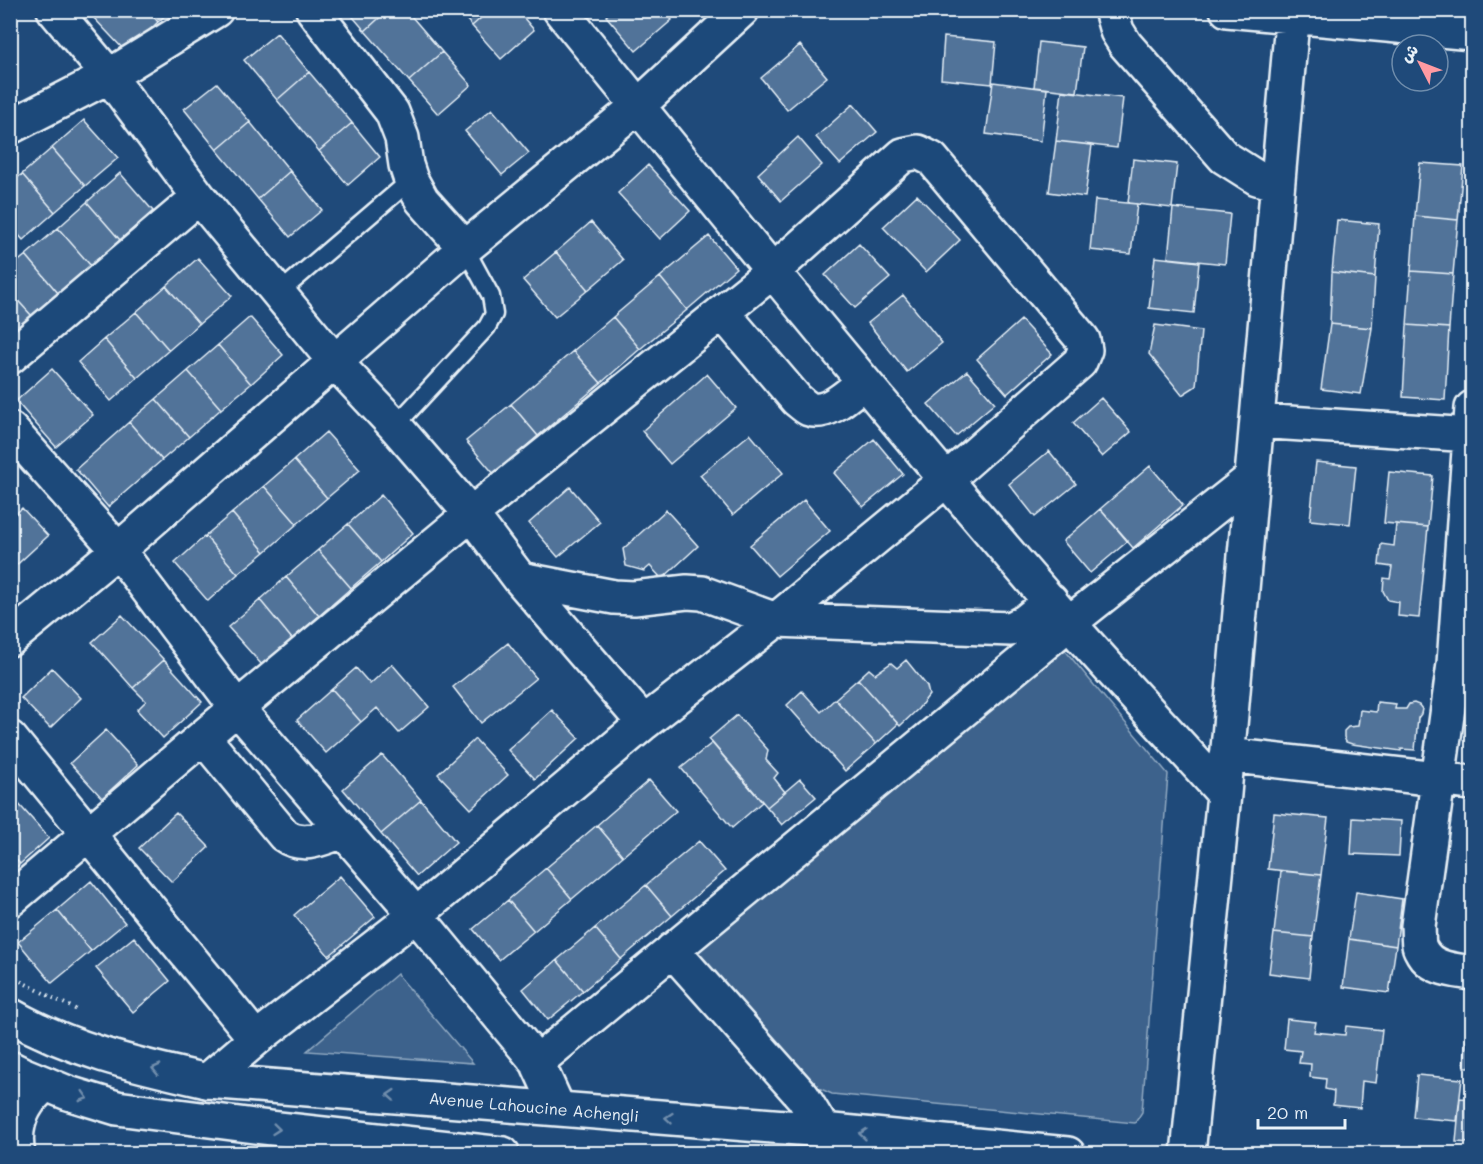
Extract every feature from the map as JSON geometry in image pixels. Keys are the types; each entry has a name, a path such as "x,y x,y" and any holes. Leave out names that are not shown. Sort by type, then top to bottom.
{"street":[{"path":"54,10 109,76 200,197 336,363 395,426 471,514 520,579 644,723"},
{"path":"10,127 109,76 216,10"},
{"path":"313,10 392,112 402,138 411,180 422,200 465,248"},
{"path":"560,10 772,272 946,480 1060,612 1224,794"},
{"path":"10,639 118,550 336,363 465,248 638,106 742,10"},
{"path":"1111,10 1117,31 1125,44 1224,157 1257,178 1276,184"},
{"path":"1227,10 1293,13 1473,33"},
{"path":"1188,1154 1224,794 1276,184 1293,13"},
{"path":"10,900 471,514 772,272 903,155 918,152 932,159 1083,340 1085,350 1080,362 946,480 776,620 644,723 416,915 256,1039 207,1081"},
{"path":"10,357 200,197"},
{"path":"722,312 797,400 809,409 828,408 864,382"},
{"path":"1257,421 1472,426 1463,665 1438,780 1418,926 1420,949 1430,962 1448,970 1473,973"},
{"path":"10,429 118,550 237,708 416,915 537,1062 558,1108"},
{"path":"537,1062 672,950 1060,612 1252,478"},
{"path":"520,579 614,597 634,598 687,592 702,593 776,620 1011,629 1026,621 1060,612"},
{"path":"202,737 284,835 292,841 316,841 343,831"},
{"path":"10,738 256,1039"},
{"path":"1227,756 1473,783"},
{"path":"672,950 803,1097 823,1130"},
{"name":"Avenue Lahoucine Achengli","path":"10,1015 40,1032 88,1052 207,1081 823,1130 1068,1154"},
{"path":"10,1068 46,1084 117,1108 503,1154"},
{"path":"18,1154 16,1131 20,1117 26,1104 46,1084"}],"lane":[{"path":"279,293 411,180"},
{"path":"395,426 487,327 494,314 491,296 465,248"}],"path":[{"path":"10,976 85,1014"}],"shaded area":[{"path":"1059,643 1168,774 1142,1112 1135,1123 832,1094 812,1085 777,1054 696,949"},
{"path":"397,974 473,1063 307,1051"}],"building":[{"path":"100,10 148,10 158,22 126,52 93,17"},
{"path":"148,10 171,10 158,22"},
{"path":"347,10 388,10 365,31"},
{"path":"388,10 406,10 442,52 409,81 365,31"},
{"path":"458,10 490,10 472,26"},
{"path":"490,10 517,10 534,30 501,59 472,26"},
{"path":"612,10 664,10 672,20 636,51 606,16"},
{"path":"277,33 309,72 277,100 244,60"},
{"path":"944,37 996,42 992,84 941,79"},
{"path":"1039,42 1083,47 1077,92 1034,87"},
{"path":"800,45 827,77 787,110 761,78"},
{"path":"442,52 471,85 438,114 409,81"},
{"path":"309,72 352,123 319,151 277,100"},
{"path":"993,82 1047,89 1041,141 986,134"},
{"path":"217,83 250,122 217,150 184,109"},
{"path":"1062,91 1123,98 1117,148 1056,141"},
{"path":"853,104 877,132 840,164 816,137"},
{"path":"492,109 529,153 502,175 465,131"},
{"path":"84,120 118,158 85,186 52,148"},
{"path":"250,122 290,171 258,199 217,150"},
{"path":"352,123 380,157 348,185 319,151"},
{"path":"798,137 822,165 781,201 758,174"},
{"path":"1056,141 1092,145 1085,197 1049,192"},
{"path":"52,148 85,186 55,212 22,174"},
{"path":"1133,159 1177,164 1172,208 1128,203"},
{"path":"1420,163 1463,166 1458,220 1415,216"},
{"path":"648,165 690,211 660,239 618,193"},
{"path":"290,171 322,210 290,237 258,199"},
{"path":"120,173 153,211 120,240 87,202"},
{"path":"22,174 55,212 23,240 10,225 10,184"},
{"path":"917,195 960,240 926,272 883,227"},
{"path":"1095,200 1137,204 1131,254 1090,250"},
{"path":"87,202 120,240 91,266 58,228"},
{"path":"1173,208 1230,214 1225,264 1168,258"},
{"path":"1415,216 1458,220 1453,274 1411,271"},
{"path":"1337,220 1379,224 1375,277 1332,272"},
{"path":"591,222 623,260 588,290 556,252"},
{"path":"58,228 91,266 58,293 26,255"},
{"path":"709,236 736,268 687,310 660,277"},
{"path":"859,244 890,278 855,308 825,275"},
{"path":"556,252 588,290 555,317 523,280"},
{"path":"26,255 58,293 32,316 10,292 10,268"},
{"path":"1155,257 1199,262 1194,313 1149,308"},
{"path":"198,258 232,296 199,324 166,286"},
{"path":"1411,271 1453,274 1449,328 1407,325"},
{"path":"1332,272 1375,277 1372,328 1330,324"},
{"path":"660,277 687,310 640,349 613,317"},
{"path":"166,286 199,324 169,350 136,312"},
{"path":"10,292 32,316 10,335"},
{"path":"903,295 942,343 907,372 868,323"},
{"path":"136,312 169,350 137,378 104,339"},
{"path":"250,317 283,355 251,384 218,345"},
{"path":"613,317 640,349 601,383 573,351"},
{"path":"1021,320 1052,354 1007,394 977,359"},
{"path":"1330,324 1372,328 1361,394 1321,389"},
{"path":"1155,325 1201,331 1196,386 1182,395 1149,354"},
{"path":"1407,325 1449,328 1445,400 1403,397"},
{"path":"104,339 137,378 111,401 78,362"},
{"path":"218,345 251,384 221,409 188,371"},
{"path":"573,351 601,383 538,436 511,404"},
{"path":"52,369 93,415 56,447 16,401"},
{"path":"188,371 221,409 189,437 156,399"},
{"path":"967,371 995,403 956,436 928,404"},
{"path":"707,374 736,408 670,464 642,431"},
{"path":"1101,398 1131,432 1102,457 1073,423"},
{"path":"156,399 189,437 162,460 129,422"},
{"path":"511,404 538,436 494,474 466,441"},
{"path":"129,422 162,460 108,507 76,469"},
{"path":"326,432 360,470 327,498 294,460"},
{"path":"750,434 783,473 733,515 700,475"},
{"path":"874,439 903,474 863,507 834,473"},
{"path":"1049,451 1076,484 1035,517 1009,484"},
{"path":"294,460 327,498 297,524 264,486"},
{"path":"1316,462 1356,466 1350,524 1310,520"},
{"path":"1150,466 1183,505 1133,548 1100,509"},
{"path":"1389,472 1433,476 1428,527 1384,523"},
{"path":"264,486 297,524 265,552 232,513"},
{"path":"570,487 600,522 558,557 529,523"},
{"path":"381,495 413,533 381,562 348,524"},
{"path":"804,500 830,531 777,576 750,545"},
{"path":"22,508 48,536 10,571 10,519"},
{"path":"1100,509 1128,541 1090,573 1063,541"},
{"path":"666,510 698,546 662,579 650,566 644,571 626,566 623,549"},
{"path":"232,513 265,552 238,574 205,536"},
{"path":"348,524 381,562 351,588 318,550"},
{"path":"1396,524 1428,527 1419,618 1398,616 1399,602 1388,600 1383,591 1384,578 1390,579 1392,567 1379,565 1381,544 1394,546"},
{"path":"205,536 238,574 208,601 175,563"},
{"path":"318,550 351,588 319,616 286,577"},
{"path":"286,577 319,616 292,639 260,600"},
{"path":"260,600 292,639 262,665 228,627"},
{"path":"122,615 164,660 133,688 92,642"},
{"path":"508,643 536,678 481,723 453,687"},
{"path":"164,660 202,702 163,738 137,710 146,701 133,688"},
{"path":"906,660 927,686 929,695 900,726 858,679 869,669 875,674 891,663 897,668"},
{"path":"392,664 429,707 399,733 377,708 361,722 332,689 356,668 370,684"},
{"path":"52,668 81,698 50,728 21,698"},
{"path":"858,679 898,724 876,744 835,699"},
{"path":"332,689 361,722 326,753 297,720"},
{"path":"802,691 821,712 835,699 876,744 845,771 787,705"},
{"path":"1377,702 1396,704 1395,709 1406,709 1409,704 1414,703 1419,705 1422,709 1418,718 1415,750 1401,749 1401,751 1346,742 1344,731 1348,727 1358,726 1360,710 1376,712"},
{"path":"552,710 579,738 535,779 508,750"},
{"path":"737,715 768,750 766,760 778,773 774,778 785,792 767,807 709,739"},
{"path":"106,730 138,765 102,798 70,763"},
{"path":"475,739 508,775 471,809 438,774"},
{"path":"712,743 762,802 732,828 681,768"},
{"path":"382,755 421,800 381,834 343,789"},
{"path":"800,779 816,797 782,825 767,807"},
{"path":"649,780 676,811 623,856 597,825"},
{"path":"421,800 456,842 417,876 381,834"},
{"path":"16,801 49,838 20,864 10,853 10,806"},
{"path":"176,813 209,847 172,882 139,848"},
{"path":"1274,813 1328,818 1321,875 1268,869"},
{"path":"1353,818 1401,821 1399,856 1351,854"},
{"path":"597,825 623,856 572,899 546,868"},
{"path":"699,841 725,871 672,916 646,885"},
{"path":"10,853 20,864 10,873"},
{"path":"546,868 572,899 534,931 508,900"},
{"path":"1281,871 1321,875 1313,937 1274,933"},
{"path":"340,876 375,917 329,956 294,915"},
{"path":"91,881 125,923 91,951 57,910"},
{"path":"646,885 672,916 621,959 595,928"},
{"path":"1356,892 1402,899 1396,946 1349,939"},
{"path":"508,900 534,931 499,960 473,929"},
{"path":"57,910 91,951 52,983 18,942"},
{"path":"1472,911 1472,944 1470,943"},
{"path":"595,928 621,959 583,991 557,960"},
{"path":"1274,933 1313,937 1309,978 1269,973"},
{"path":"134,937 170,981 133,1012 96,968"},
{"path":"1349,939 1396,946 1389,993 1343,987"},
{"path":"557,960 583,991 548,1020 523,989"},
{"path":"1287,1019 1316,1022 1314,1032 1345,1035 1346,1026 1382,1030 1376,1083 1362,1081 1360,1108 1333,1105 1334,1091 1325,1089 1326,1079 1310,1077 1311,1064 1299,1063 1301,1051 1284,1049"},
{"path":"1468,1019 1472,1020 1472,1067 1464,1067"},
{"path":"1417,1075 1462,1079 1457,1121 1413,1117"},
{"path":"1460,1098 1472,1099 1472,1143 1456,1142"}]}
